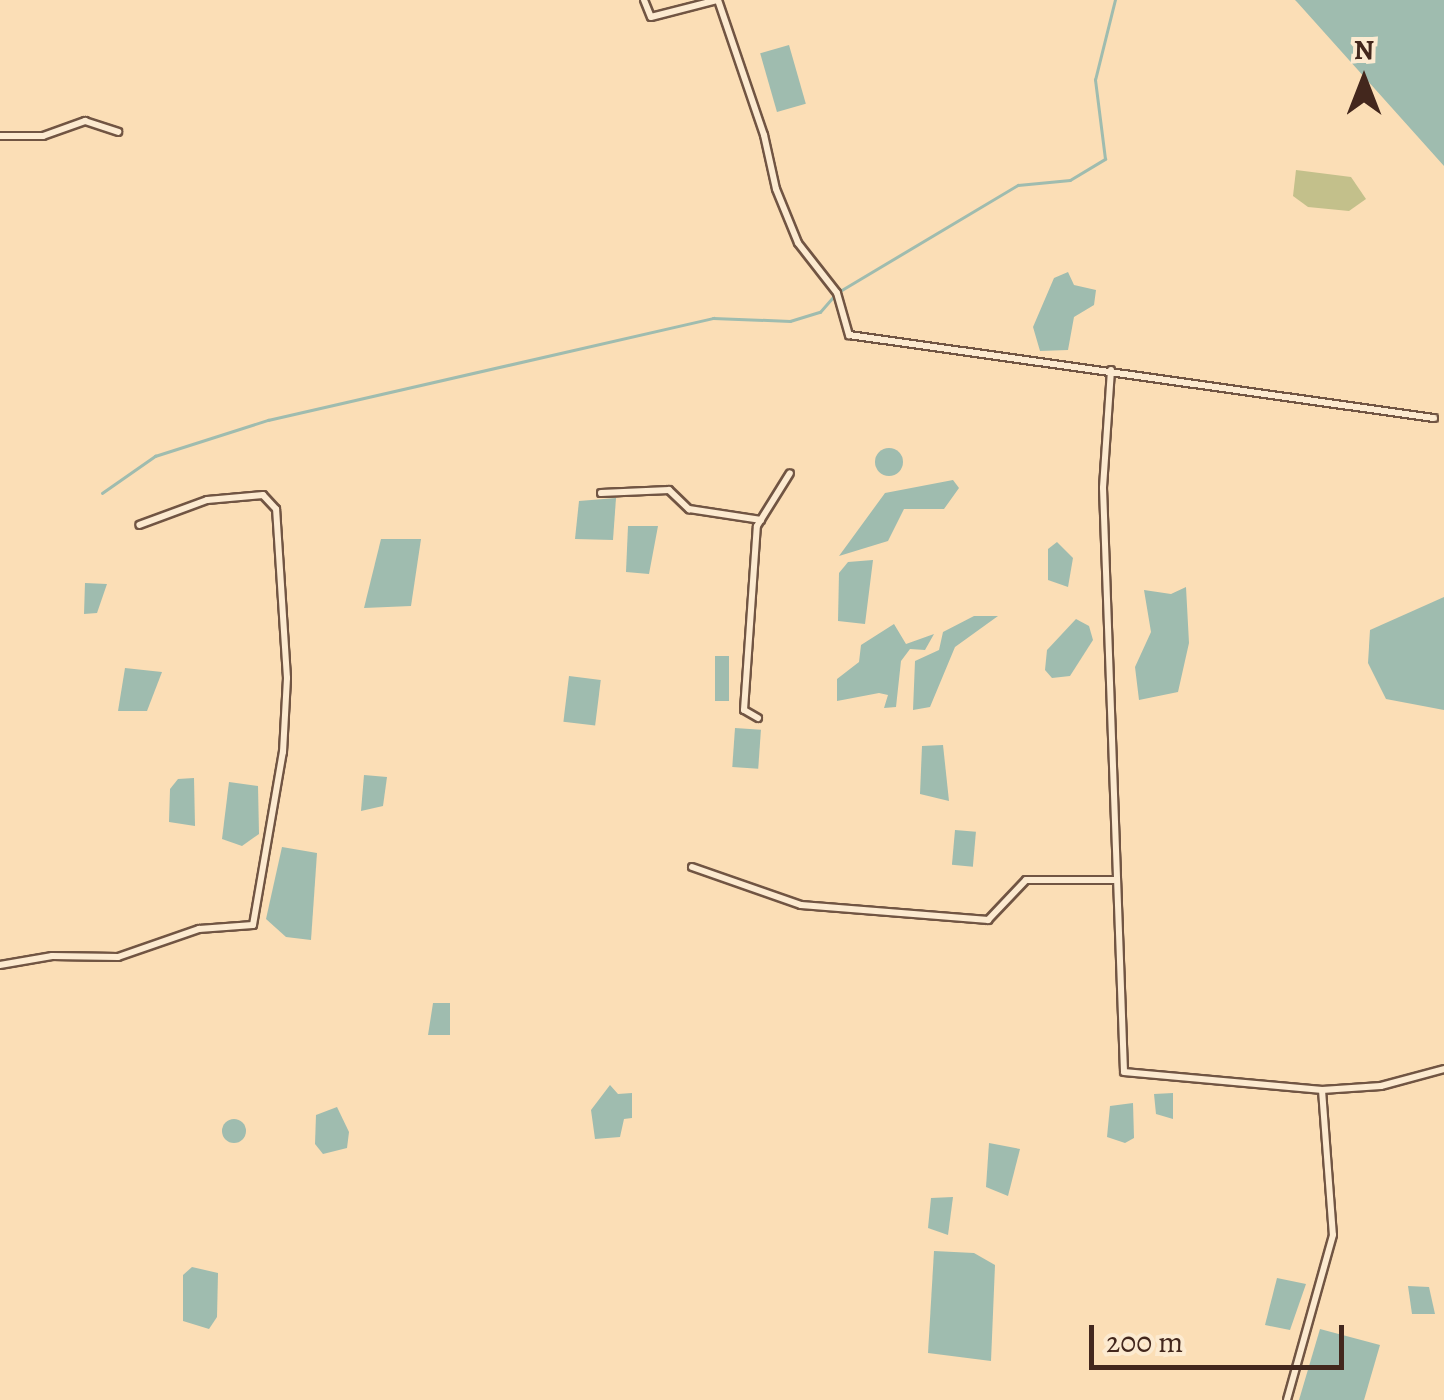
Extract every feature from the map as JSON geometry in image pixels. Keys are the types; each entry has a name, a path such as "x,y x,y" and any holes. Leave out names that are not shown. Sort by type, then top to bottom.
{"street":[{"path":"644,0 651,17 718,0 764,135 776,190 798,243 836,293 849,335 1434,418"},
{"path":"0,136 43,136 85,121 118,132"},
{"path":"1111,370 1103,488 1117,770 1114,880 1124,1072 1322,1090 1381,1086 1444,1069"},
{"path":"758,718 744,710 761,520 790,473"},
{"path":"601,493 669,490 688,509 761,520"},
{"path":"0,965 52,956 118,957 198,930 253,925 286,696 276,509 263,496 207,500 139,524"},
{"path":"692,867 800,905 988,920 1026,880 1114,880"},
{"path":"1286,1400 1333,1235 1322,1090"}],"shaded area":[{"path":"1444,0 1444,166 1297,2"},
{"path":"789,45 806,104 777,112 760,53"},
{"path":"1296,170 1351,177 1366,199 1349,211 1308,207 1293,196"},
{"path":"1068,272 1074,285 1096,290 1094,305 1074,317 1068,350 1040,351 1033,327 1054,278"},
{"path":"889,448 899,452 903,462 899,472 889,476 879,472 875,462 879,452"},
{"path":"953,480 959,488 944,509 904,509 888,541 839,556 885,493"},
{"path":"616,498 613,540 575,539 579,501"},
{"path":"628,526 658,526 649,574 626,572"},
{"path":"381,539 421,539 411,606 364,608"},
{"path":"1057,542 1073,558 1068,587 1048,580 1048,549"},
{"path":"873,560 865,624 838,621 839,573 848,562"},
{"path":"85,583 107,584 97,613 84,614"},
{"path":"1186,587 1189,643 1178,692 1139,700 1135,667 1151,632 1144,590 1171,594"},
{"path":"1444,597 1444,710 1386,699 1368,663 1370,630"},
{"path":"974,616 998,616 955,647 930,707 913,710 915,661 939,650 943,632"},
{"path":"1076,619 1089,626 1093,640 1070,676 1052,678 1045,670 1047,650"},
{"path":"894,624 906,644 934,634 925,650 910,649 901,661 896,707 884,708 888,695 879,693 837,701 837,679 859,662 861,645"},
{"path":"715,656 729,656 729,701 715,701"},
{"path":"125,668 162,672 147,711 118,711"},
{"path":"569,676 601,680 595,726 563,722"},
{"path":"735,728 761,730 758,769 732,767"},
{"path":"943,745 949,801 920,794 922,746"},
{"path":"364,775 387,777 383,806 361,811"},
{"path":"194,778 195,826 169,822 170,789 178,779"},
{"path":"229,782 258,786 259,834 242,846 222,839"},
{"path":"955,830 976,832 973,867 952,865"},
{"path":"282,847 317,853 311,940 286,937 266,919"},
{"path":"433,1003 450,1003 450,1035 428,1035"},
{"path":"610,1085 618,1094 632,1093 632,1118 624,1119 620,1137 595,1139 591,1110"},
{"path":"1173,1093 1173,1119 1156,1114 1154,1094"},
{"path":"1133,1103 1134,1138 1125,1143 1107,1137 1110,1106"},
{"path":"337,1107 349,1132 347,1148 323,1154 315,1144 316,1115"},
{"path":"234,1119 243,1122 243,1140 234,1143 225,1140 222,1131 225,1122"},
{"path":"989,1143 1020,1149 1008,1196 986,1187"},
{"path":"953,1197 948,1235 928,1228 931,1198"},
{"path":"934,1251 974,1253 995,1265 991,1361 928,1353"},
{"path":"192,1267 218,1273 217,1317 209,1329 183,1321 183,1275"},
{"path":"1277,1278 1306,1284 1290,1330 1265,1325"},
{"path":"1408,1286 1429,1287 1435,1314 1412,1314"},
{"path":"1320,1329 1380,1345 1364,1400 1299,1400"}],"waterway":[{"path":"840,291 1018,185 1070,180 1105,159 1095,80 1115,0"},
{"path":"102,493 155,456 268,420 713,318 790,321 820,312 834,296"}]}
